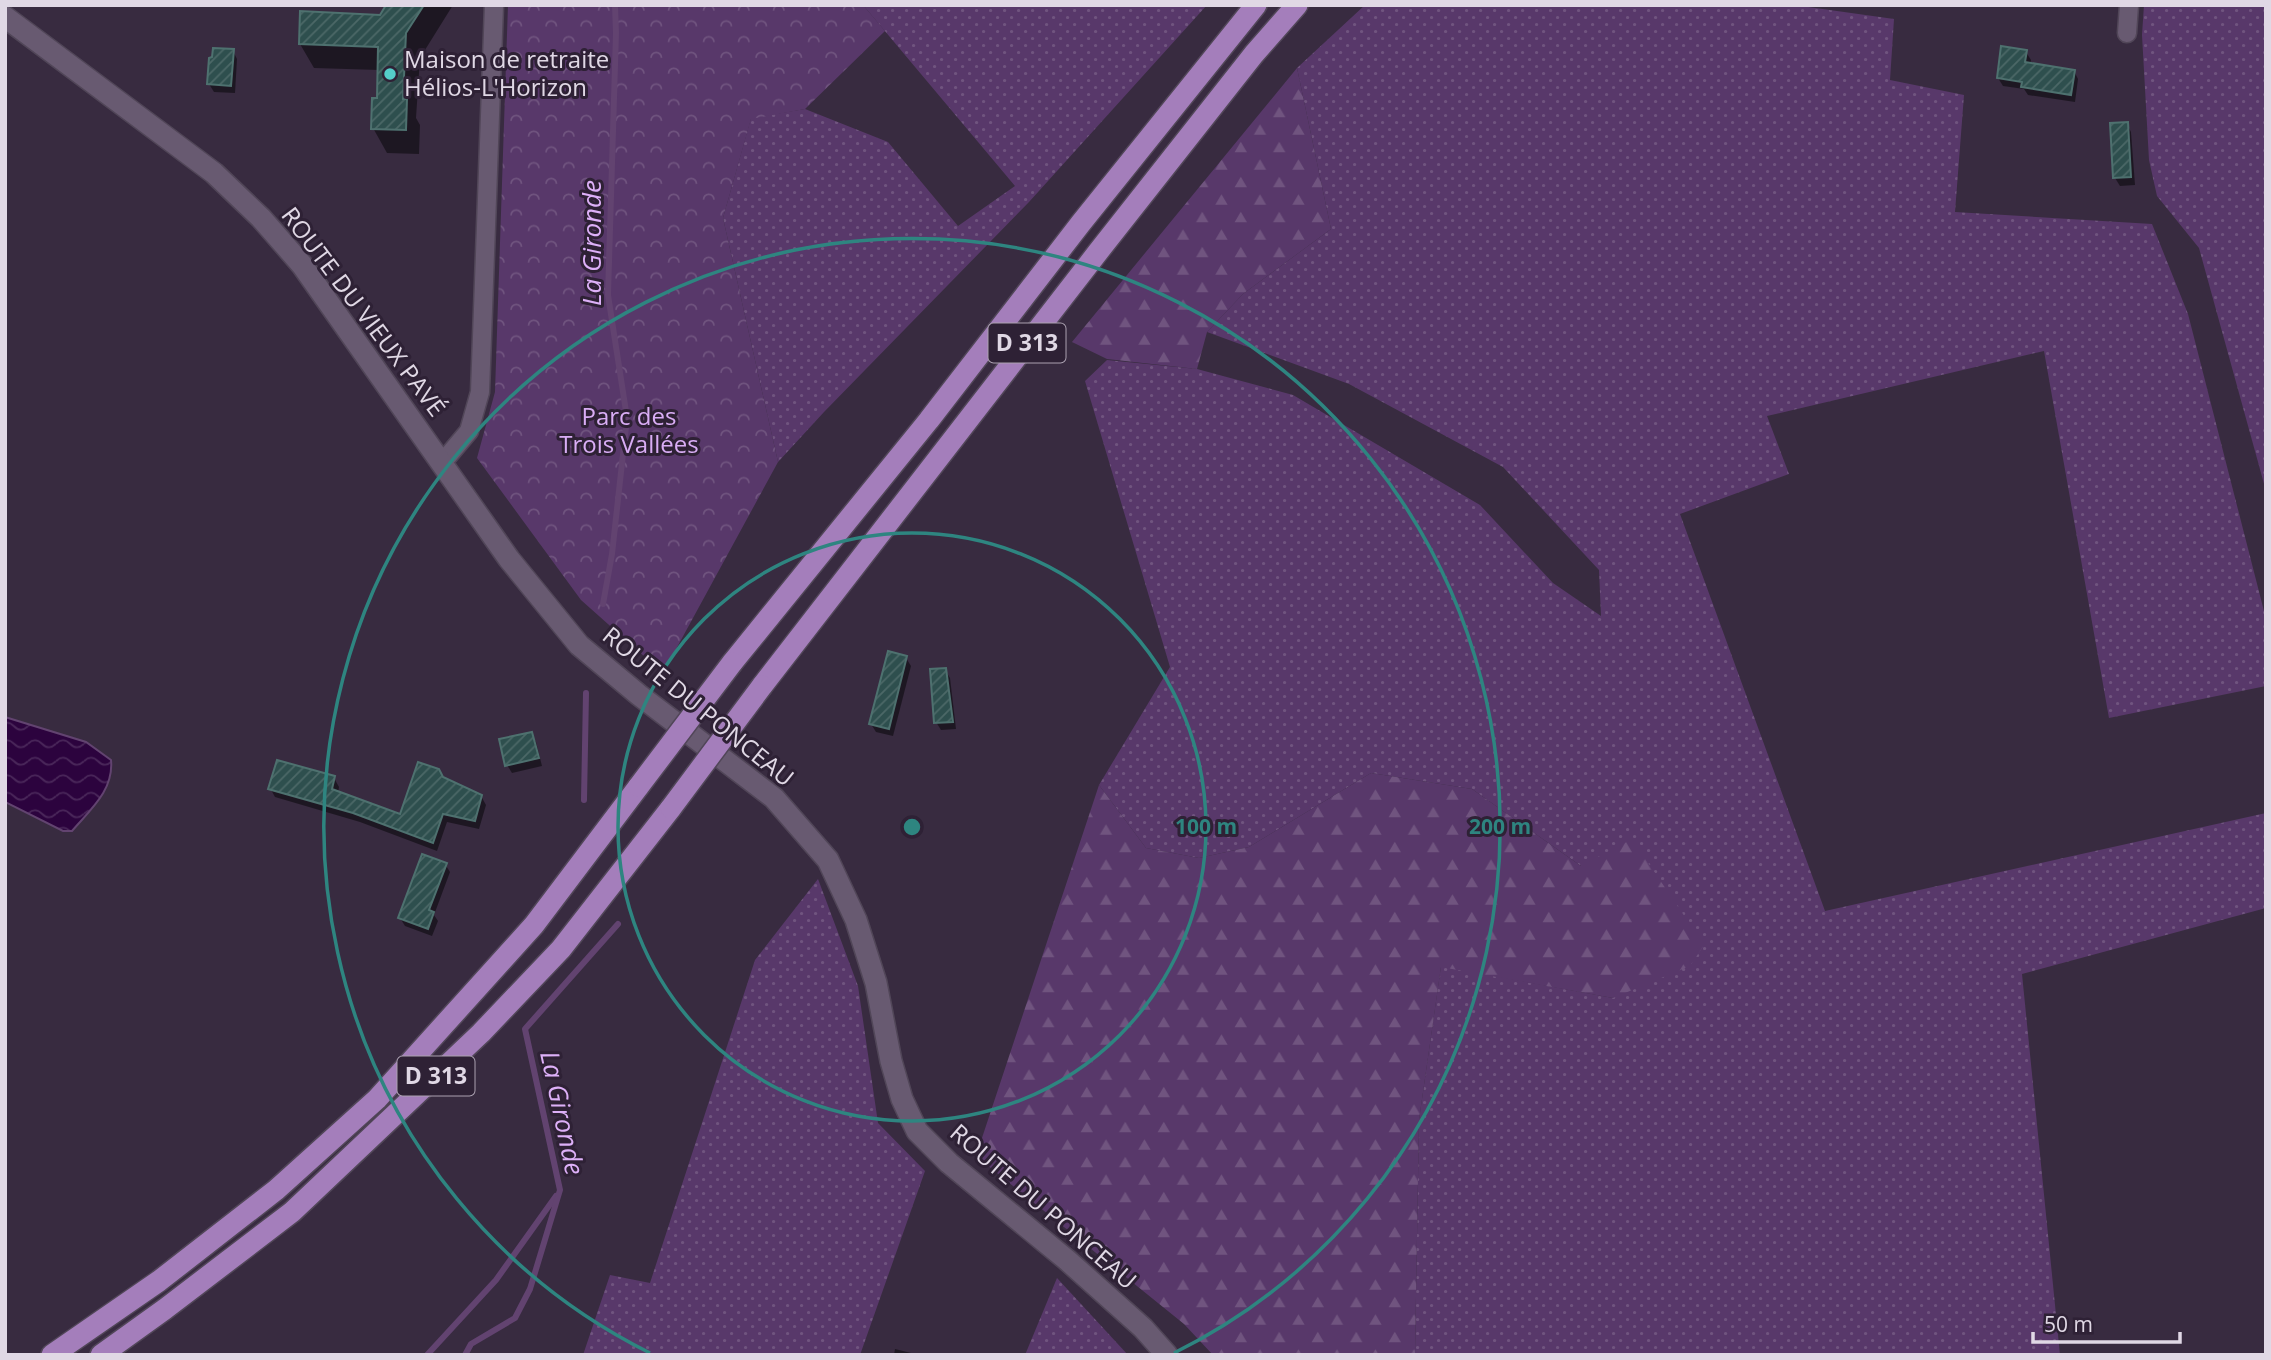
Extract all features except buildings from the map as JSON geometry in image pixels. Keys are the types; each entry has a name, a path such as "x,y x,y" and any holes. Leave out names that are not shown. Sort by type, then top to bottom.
{"highway":[{"name":"D 313","path":"52,1355 159,1281 276,1189 377,1099 534,925 732,663 929,420 1090,212 1256,5"},
{"name":"D 313","path":"101,1355 292,1212 481,1033 561,949 1098,251 1254,54 1297,5"}],"street":[{"path":"442,463 469,431 480,392 494,5"},
{"path":"2127,33 2129,5"},
{"name":"ROUTE DU VIEUX PAVÉ","path":"5,17 214,173 261,218 302,265 442,463"},
{"name":"ROUTE DU PONCEAU","path":"442,463 509,559 579,645 639,695 774,798 828,860 856,920 876,983 891,1061 902,1099 917,1131 949,1163 1067,1260 1143,1328 1167,1355"}],"green space":[{"name":"Parc des Trois Vallées","path":"508,5 863,5 885,31 805,109 751,119 723,218 778,462 663,673 581,600 477,458 495,392"},
{"path":"863,5 1207,5 1029,202 778,462 723,218 751,118 805,109 888,142 958,226 1015,186"},
{"path":"1365,5 1794,5 1894,19 1890,80 1964,95 1955,212 2152,224 2188,314 2266,619 2266,686 2109,718 2044,351 1767,416 1789,474 1680,514 1825,911 2266,813 2266,908 2022,974 2060,1355 1415,1355 1419,1120 1441,966 1613,998 1581,866 1472,789 1371,773 1249,847 1199,858 1146,848 1099,785 1170,667 1085,381 1107,360 1197,369 1293,395 1480,505 1553,583 1601,616 1599,570 1503,467 1349,384 1207,332 1243,294 1331,229 1297,68"},
{"path":"2144,5 2266,5 2266,491 2199,248 2157,196 2149,160 2142,35"},
{"path":"1297,68 1331,229 1243,294 1207,332 1197,369 1107,359 1072,342"},
{"path":"1371,773 1472,789 1581,866 1632,839 1704,945 1690,966 1613,998 1441,967 1419,1120 1415,1355 1213,1355 1184,1324 976,1156 1099,785 1146,848 1199,858 1249,847"},
{"path":"818,879 858,986 878,1123 925,1171 860,1355 583,1355 610,1275 650,1283 755,960"},
{"path":"1057,1278 1128,1355 1025,1355"}],"water":[{"path":"5,717 86,742 111,760 109,781 105,790 72,831 63,831 5,802"}],"waterway":[{"name":"La Gironde","path":"603,604 612,554 627,418 608,295 615,5"},
{"name":"La Gironde","path":"584,800 586,693"},
{"name":"La Gironde","path":"465,1355 471,1344 515,1318 530,1289 560,1190 525,1029 618,924"},
{"path":"427,1355 496,1280 556,1196"}],"place":[{"name":"Maison de retraite Hélios-L'Horizon","path":"390,74"}]}
